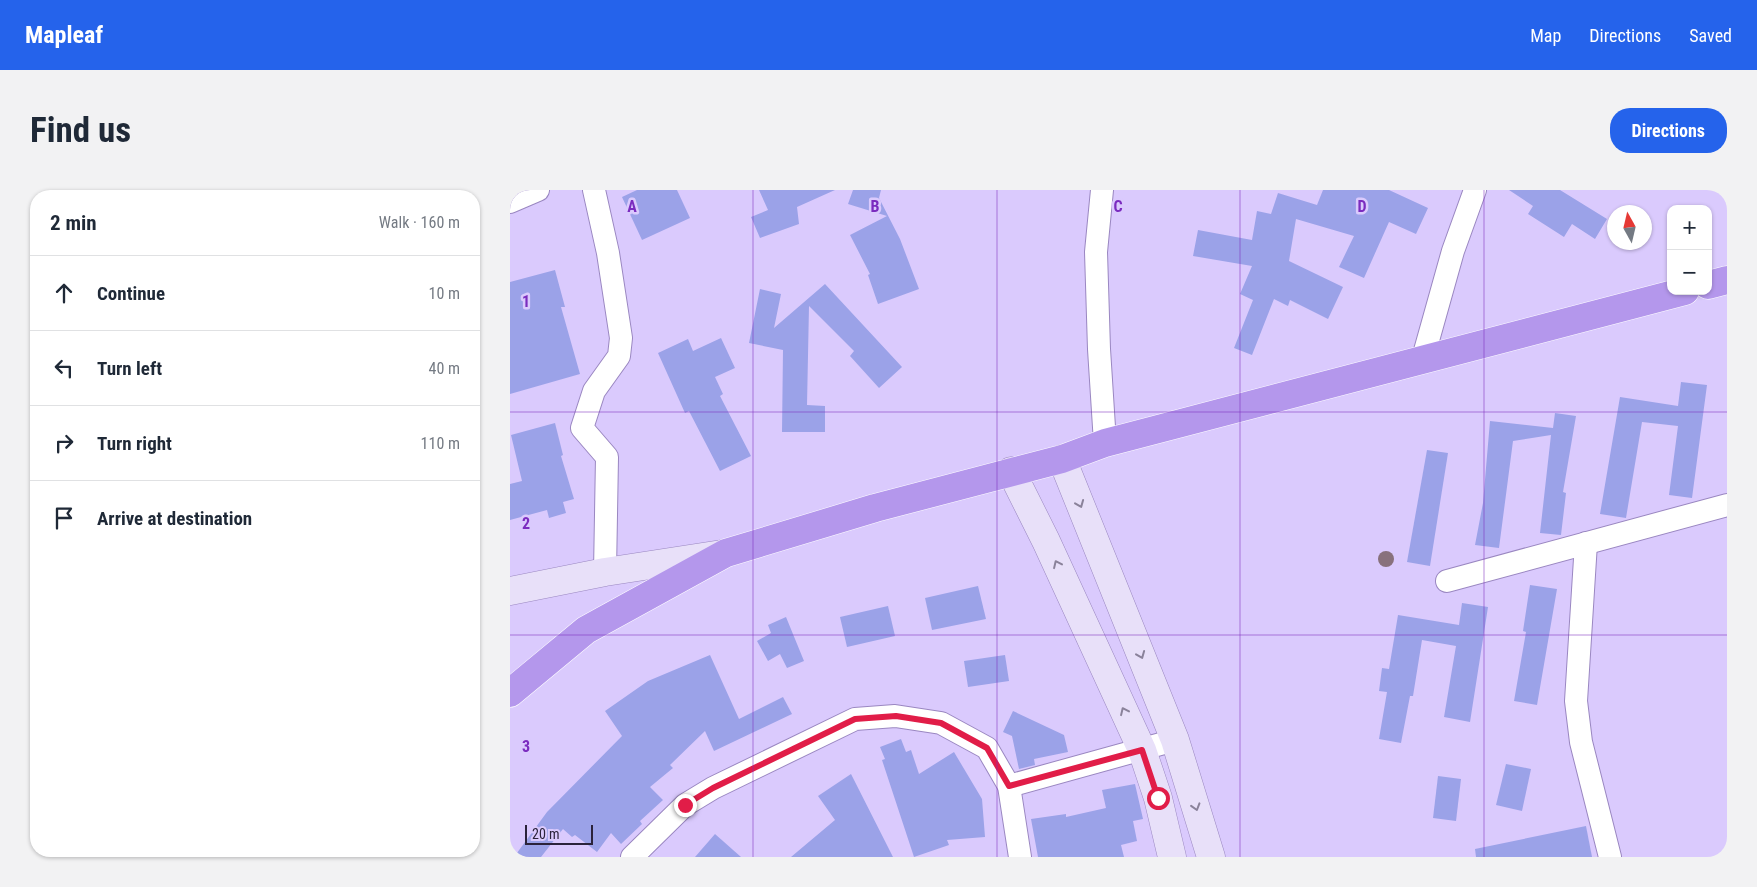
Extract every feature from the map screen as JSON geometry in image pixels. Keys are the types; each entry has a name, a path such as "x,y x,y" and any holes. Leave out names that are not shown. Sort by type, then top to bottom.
{"highway":[{"path":"1712,284 1727,280"},
{"path":"510,693 586,630 726,554 875,508 1062,459 1105,444 1423,358 1669,295"}],"street":[{"path":"510,202 538,190"},
{"path":"594,190 608,253 621,338 619,356 594,392 582,428 607,457 605,572"},
{"path":"1102,190 1096,252 1105,444"},
{"path":"1423,358 1453,251 1474,190"},
{"path":"1062,459 1175,740 1211,857"},
{"path":"1011,471 1046,541 1142,750 1158,798 1172,857"},
{"path":"1447,580 1727,505"},
{"path":"1586,543 1576,702 1581,742 1610,857"},
{"path":"510,591 605,572 726,554"},
{"path":"632,857 685,805 713,788 855,719 896,716 941,723 987,748 1009,786 1020,857"},
{"path":"1009,786 1175,740"}],"building":[{"path":"637,190 677,190 690,218 642,240 622,197"},
{"path":"759,190 835,190 797,207 799,224 760,238 751,217 768,210"},
{"path":"853,190 881,190 879,198 900,239 919,289 878,304 868,275 870,274 850,235 887,216 848,204"},
{"path":"1323,190 1389,190 1428,208 1416,234 1389,222 1364,278 1339,267 1354,236 1296,219 1289,261 1343,287 1328,319 1290,300 1288,306 1274,299 1252,355 1234,348 1253,300 1240,294 1252,266 1193,256 1198,230 1252,240 1257,211 1271,214 1278,193 1317,205"},
{"path":"1509,190 1560,190 1607,219 1595,239 1572,224 1564,237 1528,214 1533,206"},
{"path":"555,270 565,307 561,307 580,374 510,394 510,282"},
{"path":"825,284 902,367 879,388 850,356 854,351 809,306 807,405 825,406 825,432 782,432 783,350 749,343 760,289 781,294 774,328"},
{"path":"721,338 735,368 715,377 723,394 720,396 751,456 720,471 689,411 685,413 658,353 688,339 693,351"},
{"path":"1681,382 1707,385 1692,498 1669,495 1678,426 1642,422 1626,518 1600,514 1620,397 1678,406"},
{"path":"1555,413 1576,416 1563,492 1566,493 1561,535 1540,533 1551,435 1513,441 1499,548 1475,545 1483,503 1490,421 1553,428"},
{"path":"555,423 563,455 561,456 574,499 563,502 566,513 549,518 547,510 510,520 510,484 522,481 511,435"},
{"path":"1427,450 1448,453 1430,566 1407,562"},
{"path":"1530,585 1557,589 1537,705 1514,701 1526,632 1523,631"},
{"path":"978,586 986,619 932,630 925,598"},
{"path":"1462,603 1488,607 1470,722 1444,717 1456,646 1422,640 1413,696 1410,696 1401,743 1379,739 1387,692 1379,691 1382,668 1389,669 1398,615 1459,625"},
{"path":"888,606 895,636 847,647 840,617"},
{"path":"786,617 804,661 787,668 780,654 768,661 757,641 771,633 768,625"},
{"path":"710,655 739,719 783,697 792,714 714,751 705,731 670,765 673,768 650,787 663,800 640,821 642,824 621,844 611,833 597,852 575,835 572,837 563,829 541,857 514,857 547,812 622,736 605,711 648,681"},
{"path":"1005,655 1009,681 968,687 964,661"},
{"path":"1013,711 1064,735 1068,752 1034,759 1035,765 1019,769 1012,736 1003,732"},
{"path":"901,739 906,752 911,750 919,774 954,752 982,799 985,837 947,840 949,845 914,857 882,760 885,759 880,747"},
{"path":"1506,764 1531,769 1522,811 1496,805"},
{"path":"851,774 893,857 791,857 835,820 818,796"},
{"path":"1438,776 1461,779 1456,821 1433,818"},
{"path":"1135,784 1143,819 1133,821 1137,841 1121,845 1124,857 1038,857 1031,819 1066,814 1066,817 1106,808 1102,790"},
{"path":"1586,826 1592,857 1476,857 1475,849"},
{"path":"715,834 741,857 695,857"}],"route":[{"path":"685,805 713,788 855,719 896,716 941,723 987,748 1009,786 1142,750 1158,798"}]}
